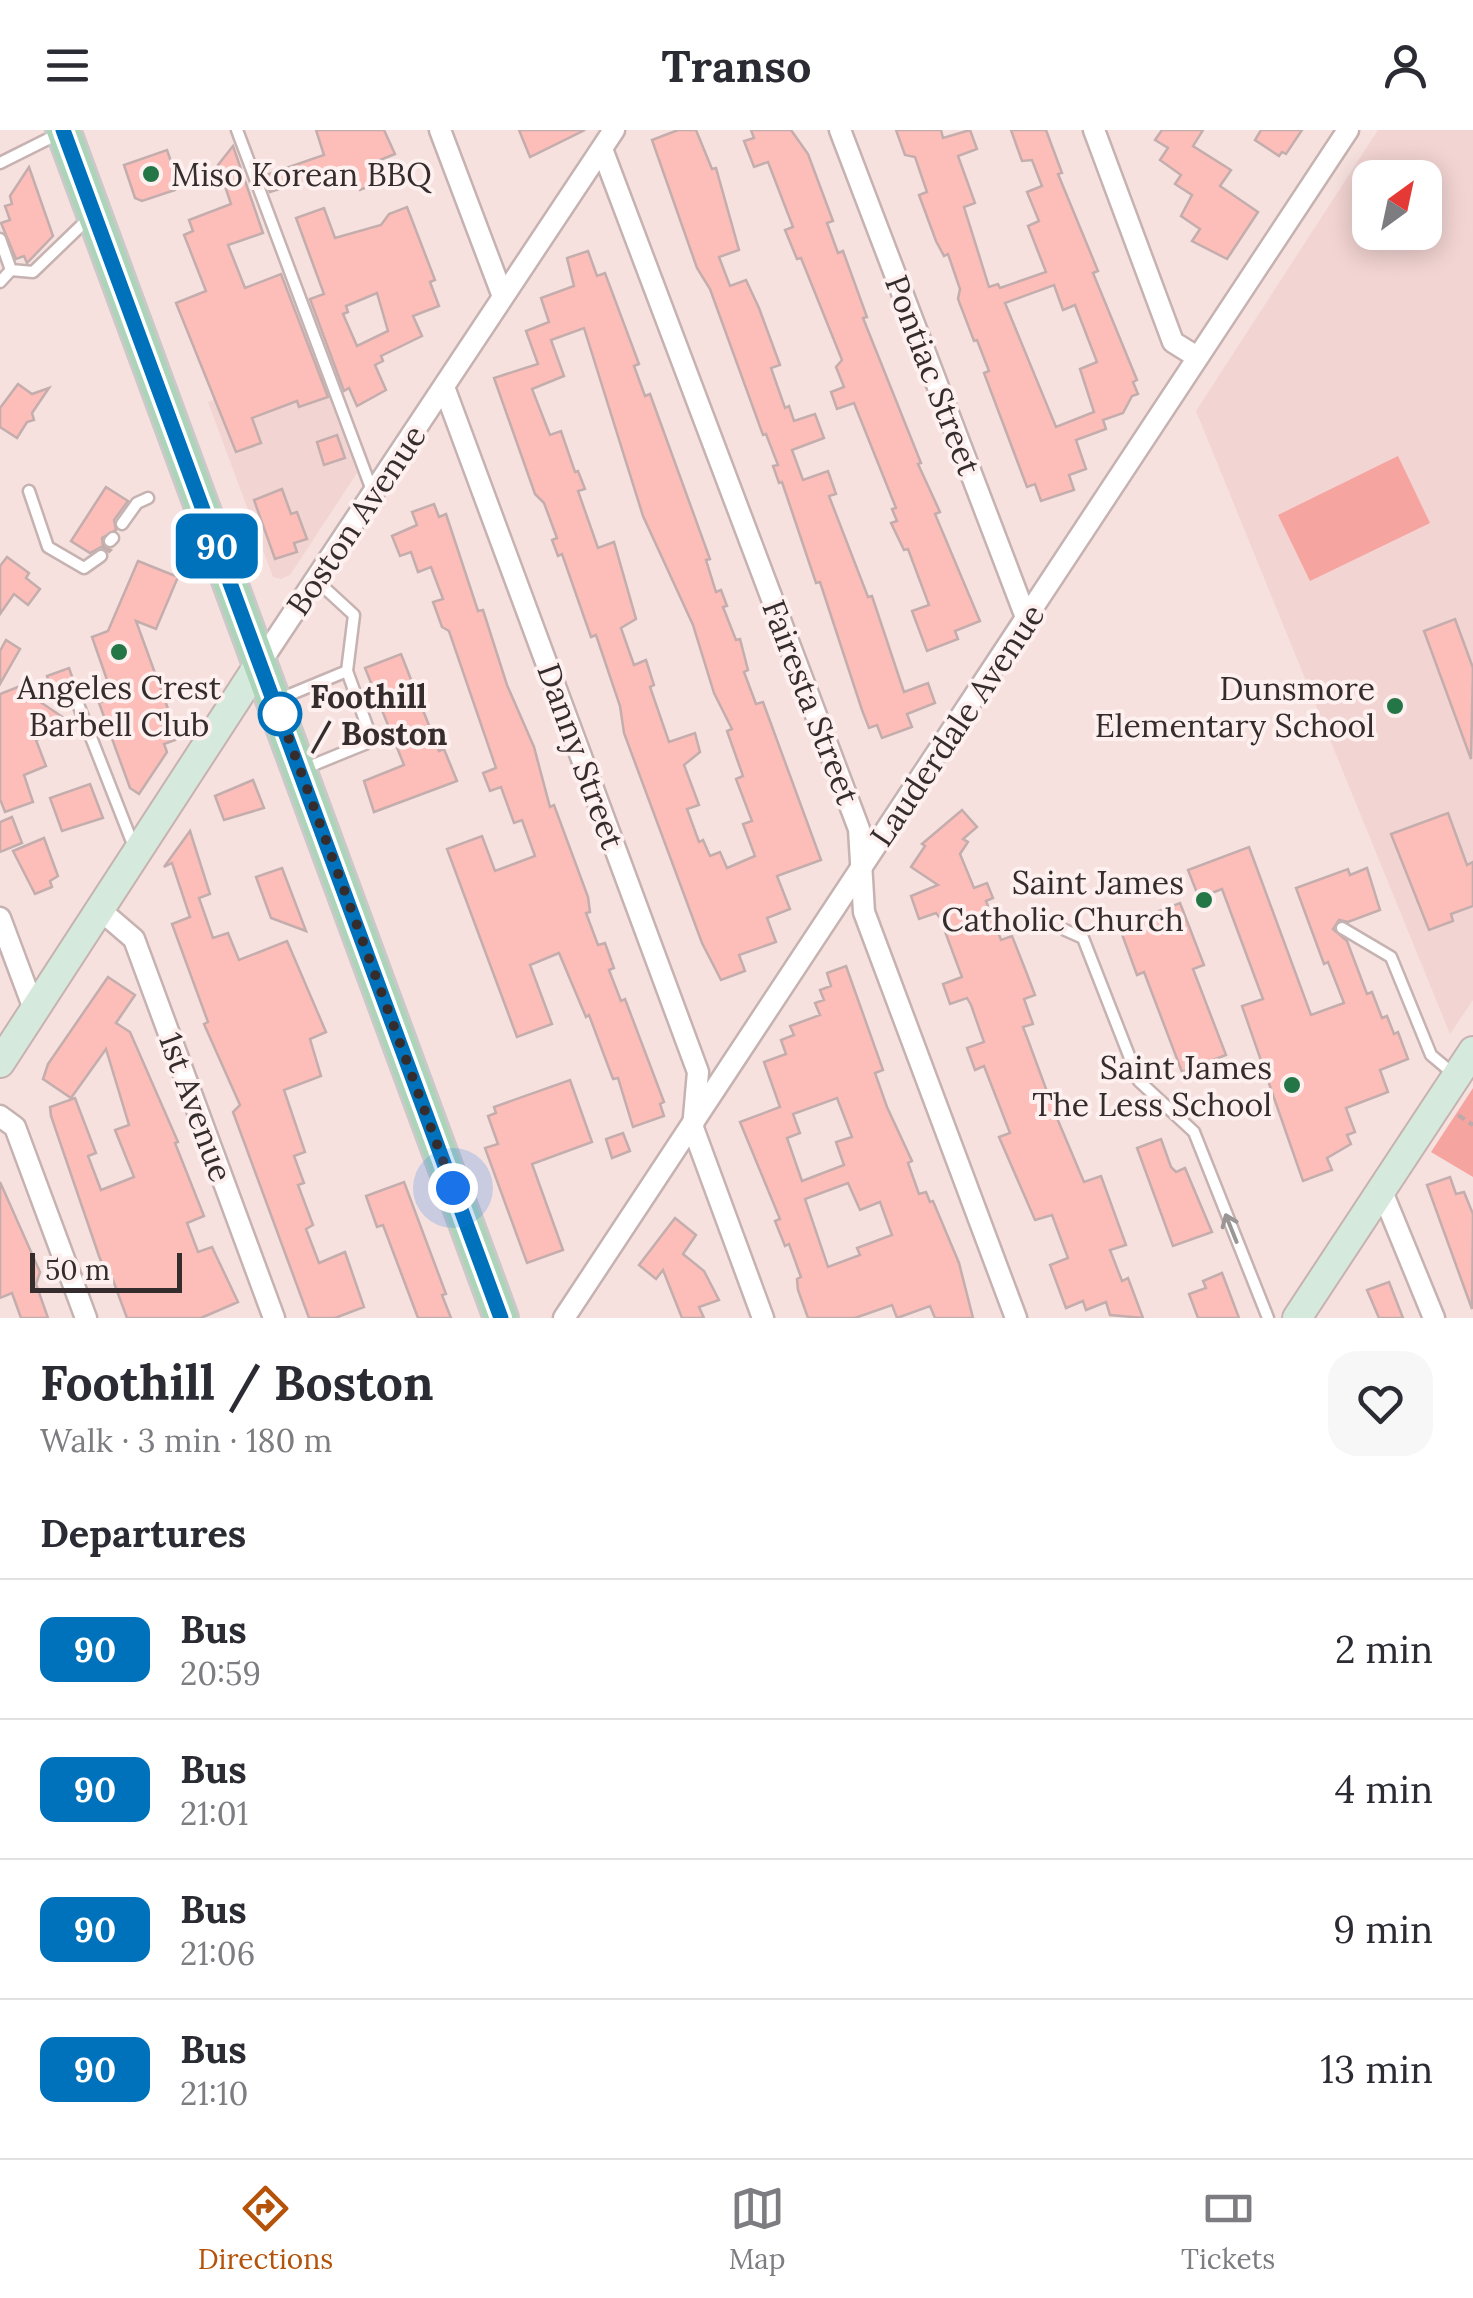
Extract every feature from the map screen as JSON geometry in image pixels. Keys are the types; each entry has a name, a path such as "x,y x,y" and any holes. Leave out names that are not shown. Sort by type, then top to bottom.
{"main road":[{"path":"64,130 501,1318"}],"street":[{"path":"440,130 502,294"},
{"name":"Boston Avenue","path":"0,1063 502,294 614,130"},
{"name":"Pontiac Street","path":"840,130 1026,620"},
{"path":"1094,130 1173,342 1197,357"},
{"name":"Lauderdale Avenue","path":"564,1318 693,1128 1348,130"},
{"name":"Fairesta Street","path":"602,149 860,834 864,912 1016,1318"},
{"name":"Danny Street","path":"444,388 698,1072 693,1128"},
{"name":"1st Avenue","path":"99,909 134,940 274,1318"},
{"path":"0,918 34,1008"},
{"path":"1297,1318 1473,1051"},
{"path":"0,1116 15,1127 86,1318"},
{"path":"693,1128 763,1318"},
{"path":"1382,1190 1434,1318"}],"lane":[{"path":"0,163 64,130"},
{"path":"237,130 373,494"},
{"path":"11,270 33,272 94,213"},
{"path":"0,239 11,270"},
{"path":"0,282 11,270"},
{"path":"29,492 48,546 84,568 94,565 100,556"},
{"path":"122,524 136,503 148,498"},
{"path":"300,771 368,744 370,738 348,671 354,614 316,580"},
{"path":"275,701 348,671"},
{"path":"76,699 136,853"},
{"path":"1342,928 1391,957 1431,1055 1457,1077"},
{"path":"1065,930 1084,938 1139,1081 1194,1132 1268,1318"}],"shaded area":[{"name":"Dunsmore Elementary School","path":"1378,130 1473,130 1473,1000 1450,1034 1196,411 1352,170 1352,250 1442,250 1442,160 1359,160"},
{"path":"316,362 357,473 290,575 281,579 273,577 208,402"},
{"path":"1398,456 1430,523 1310,581 1278,515"},
{"path":"1473,1088 1473,1177 1431,1152"}],"building":[{"path":"316,130 384,130 395,154 380,160 388,178 360,190 350,173 325,184 321,176 270,192 263,176 324,155"},
{"path":"519,130 585,130 530,157"},
{"path":"678,130 696,130 712,169 716,168 739,250 719,257 730,286 746,280 759,308 780,365 771,368 785,408 789,406 794,421 815,414 824,438 792,450 803,480 828,471 836,494 829,496 868,597 872,596 904,692 928,683 935,703 907,714 912,727 882,738 877,725 869,728 862,710 820,582 816,583 773,466 778,465 766,434 763,435 710,289 697,268 652,140"},
{"path":"751,130 791,130 808,154 833,221 827,223 838,253 843,251 867,317 863,318 940,512 935,514 980,621 955,631 958,639 927,651 912,611 929,605 908,549 904,550 891,523 897,521 892,509 896,508 854,403 837,409 831,392 844,387 836,367 842,360 801,258 797,259 785,230 793,227 768,162 754,167 744,141 754,138"},
{"path":"896,130 941,130 943,138 970,130 977,149 958,156 975,203 964,207 989,287 998,284 1000,288 1046,272 1028,226 1039,221 1027,192 1042,186 1032,160 1022,161 1011,130 1046,130 1062,173 1058,174 1098,271 1093,273 1137,380 1133,382 1138,394 1132,396 1123,413 1103,420 1106,429 1076,440 1086,469 1069,475 1074,490 1041,501 1035,484 1027,487 984,373 989,371 958,299 960,289 948,254 944,256 936,241 919,195 927,192 915,157 905,155","holes":["1054,285 1063,310 1075,305 1097,362 1080,369 1094,412 1056,427 1005,303"]},
{"path":"1162,130 1203,130 1193,146 1231,170 1220,186 1258,212 1227,259 1192,241 1200,229 1181,216 1192,195 1175,184 1181,175 1160,160 1168,148 1155,140"},
{"path":"1261,130 1302,130 1286,154 1282,152 1279,156 1255,140"},
{"path":"233,146 263,233 228,245 245,288 281,274 328,397 299,407 297,401 252,418 261,443 236,452 176,303 206,291 184,235 193,231 189,220 231,204 218,165"},
{"name":"Miso Korean BBQ","path":"167,150 178,182 175,190 142,201 135,198 124,165"},
{"path":"29,167 53,236 27,263 24,256 16,259 1,223 10,220 5,206 12,204 10,196"},
{"path":"407,207 435,280 430,282 439,306 413,316 422,336 381,356 383,361 375,365 386,390 357,406 349,388 344,391 310,299 324,294 296,218 324,208 335,238 381,225 389,214","holes":["377,293 388,331 357,346 343,314 348,312 346,306"]},
{"path":"588,251 597,276 605,273 639,364 634,366 645,396 650,394 710,559 706,560 716,592 721,590 727,606 723,607 736,640 740,639 748,670 744,672 756,704 763,702 821,860 777,876 790,909 767,918 776,942 739,955 745,971 721,980 702,943 624,733 620,706 596,635 591,637 562,554 558,556 552,540 557,538 544,503 535,494 494,378 538,364 526,331 549,322 541,298 574,286 567,258","holes":["584,328 643,516 693,625 714,693 732,729 727,731 743,776 736,779 752,821 743,824 755,856 727,868 720,852 710,856 703,840 699,842 687,809 699,805 684,765 700,752 695,733 669,742 650,687 654,685 646,660 634,665 621,628 636,619 614,542 598,548 578,491 585,489 578,471 575,472 561,431 550,435 532,389 564,376 551,340"]},
{"path":"18,384 32,394 49,388 32,413 34,420 27,422 17,438 0,427 0,408"},
{"path":"337,435 345,458 324,465 317,442"},
{"path":"106,487 128,501 114,520 116,530 102,538 103,546 111,550 101,547 90,553 71,541"},
{"path":"282,489 291,514 297,512 307,539 294,543 297,552 275,559 254,500"},
{"path":"434,504 439,517 446,514 478,611 483,610 507,685 534,747 550,807 554,805 588,897 590,912 586,913 598,945 605,943 614,968 609,970 621,1001 625,999 664,1102 660,1104 664,1116 633,1127 618,1078 613,1079 589,1015 586,1017 559,953 530,965 552,1024 517,1037 447,849 482,836 495,871 535,856 522,820 514,823 501,787 490,791 483,773 496,768 449,631 442,627 433,602 443,599 431,567 418,572 411,552 400,556 392,536 417,525 412,512"},
{"path":"7,557 29,573 26,578 40,589 28,605 14,594 0,614 0,566"},
{"path":"138,561 178,577 156,629 136,621 175,728 171,730 175,740 164,744 167,752 139,794 130,788 99,703 113,697 92,637 108,631"},
{"path":"1455,619 1473,668 1471,759 1424,631"},
{"path":"6,640 20,649 0,684 0,651"},
{"path":"401,654 439,751 444,749 457,781 374,812 364,781 404,765 365,668"},
{"path":"69,668 76,688 54,696 47,676"},
{"path":"18,687 67,720 54,724 57,733 36,740 46,766 24,775 33,802 5,812 0,799 0,694"},
{"path":"253,780 264,808 224,820 215,796"},
{"path":"90,784 103,818 62,831 50,798"},
{"path":"962,810 977,827 963,839 968,842 960,854 974,888 987,883 993,898 986,901 1001,940 1012,936 1027,974 1035,995 1024,999 1033,1024 1023,1027 1049,1097 1056,1094 1062,1108 1054,1111 1084,1182 1101,1176 1126,1245 1110,1250 1122,1281 1128,1278 1143,1318 1110,1315 1106,1302 1086,1310 1083,1301 1066,1308 1050,1265 1068,1258 1052,1215 1035,1220 999,1137 1010,1133 984,1066 975,1070 967,1048 984,1042 971,1005 967,998 950,1004 943,984 962,977 940,918 936,913 919,919 911,896 938,885 911,867 925,846 922,844"},
{"path":"1448,813 1467,865 1473,862 1473,906 1451,914 1453,921 1429,930 1391,834"},
{"path":"12,817 22,843 0,852 0,822"},
{"path":"190,831 210,894 199,898 213,938 228,933 239,960 287,941 326,1032 310,1039 321,1076 284,1090 305,1152 294,1156 304,1183 298,1185 313,1225 306,1229 319,1263 345,1252 364,1307 335,1318 309,1318 233,1112 240,1105 204,1024 208,1022 172,924 190,917 172,863 164,867"},
{"path":"44,838 58,876 50,881 52,887 35,894 13,851"},
{"path":"1249,847 1311,1015 1344,1003 1328,962 1324,964 1296,888 1348,869 1350,875 1367,868 1380,910 1348,922 1339,920 1333,929 1347,941 1367,994 1372,992 1382,1018 1387,1016 1394,1034 1398,1032 1408,1059 1380,1070 1388,1092 1346,1108 1355,1132 1347,1135 1351,1144 1327,1158 1332,1170 1303,1181 1242,1006 1263,999 1222,889 1199,898 1188,870"},
{"path":"282,868 306,931 271,918 256,877"},
{"path":"1180,903 1204,965 1193,969 1226,1055 1182,1072 1144,972 1137,975 1119,926"},
{"path":"846,966 883,1070 875,1073 887,1107 912,1161 908,1163 919,1194 926,1192 933,1201 959,1263 973,1318 935,1318 930,1306 897,1318 892,1305 855,1318 808,1318 798,1290 797,1279 801,1277 789,1244 785,1246 775,1221 780,1219 740,1122 780,1107 764,1062 786,1054 781,1040 794,1035 790,1026 820,1015 815,1003 824,1000 820,990 831,986 827,973","holes":["837,1098 852,1137 836,1142 844,1165 802,1181 787,1138 800,1133 793,1114","848,1183 860,1210 880,1202 892,1235 857,1248 860,1255 828,1267 805,1199"]},
{"path":"108,977 135,995 116,1023 130,1032 178,1142 175,1143 204,1216 187,1223 198,1252 212,1247 238,1302 201,1318 127,1318 107,1264 103,1266 99,1256 51,1116 50,1107 75,1098 96,1153 88,1156 101,1190 134,1177 115,1130 129,1125 106,1049 71,1098 43,1079 48,1064"},
{"path":"570,1080 592,1142 532,1164 563,1250 527,1263 485,1148 498,1144 488,1116 496,1113 494,1107"},
{"path":"623,1133 630,1151 612,1158 606,1139"},
{"path":"1161,1139 1171,1167 1176,1172 1185,1168 1212,1232 1173,1246 1137,1148"},
{"path":"1450,1177 1456,1194 1464,1192 1473,1214 1472,1309 1427,1185"},
{"path":"0,1182 40,1272 36,1284 48,1318 21,1318 12,1293 0,1298"},
{"path":"404,1182 446,1294 442,1295 451,1318 418,1318 383,1225 377,1227 366,1196"},
{"path":"675,1218 696,1235 683,1254 704,1271 719,1300 699,1307 704,1318 682,1318 663,1270 656,1279 639,1265"},
{"path":"1222,1273 1239,1318 1198,1318 1189,1294 1206,1288 1203,1281"},
{"path":"1389,1282 1403,1318 1379,1318 1367,1290"}],"bus line":[{"name":"90","path":"63,130 501,1318"}],"place":[{"name":"Miso Korean BBQ","path":"151,174"},
{"name":"Angeles Crest Barbell Club","path":"119,652"},
{"name":"Dunsmore Elementary School","path":"1395,706"},
{"name":"Foothill / Boston","path":"280,714"},
{"name":"Saint James Catholic Church","path":"1204,900"},
{"name":"Saint James The Less School","path":"1292,1085"}],"route":[{"path":"280,714 275,701 453,1188"}]}
